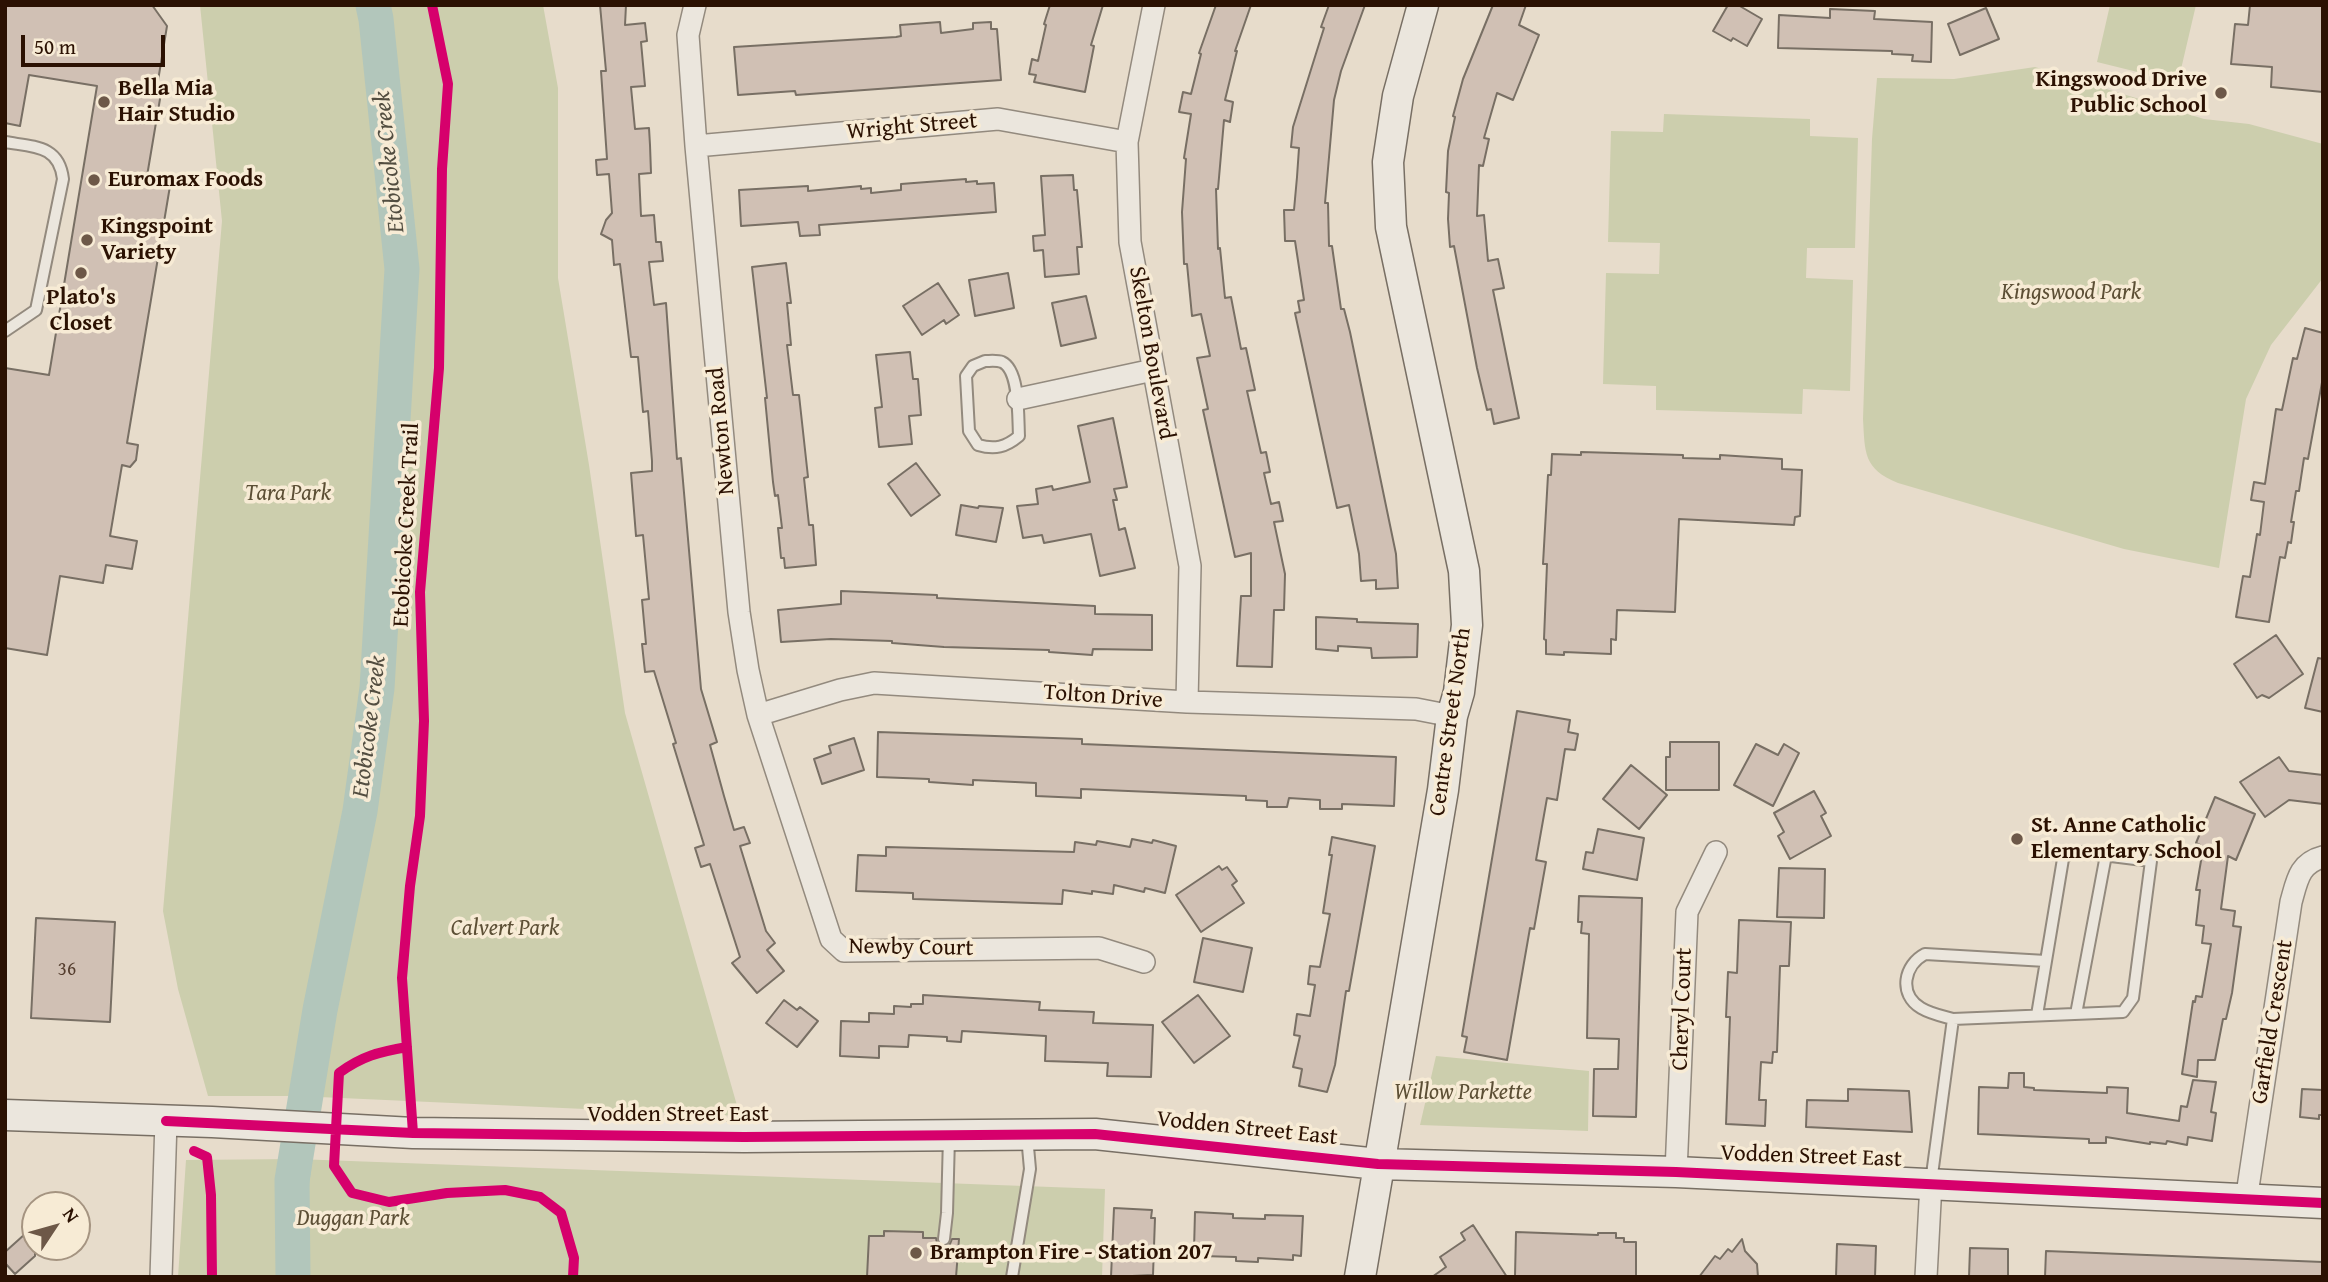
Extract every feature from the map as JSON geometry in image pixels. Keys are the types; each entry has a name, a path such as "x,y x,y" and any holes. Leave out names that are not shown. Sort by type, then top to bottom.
{"street":[{"name":"Newton Road","path":"695,5 688,34 696,146 739,612 758,715"},
{"name":"Skelton Boulevard","path":"1154,5 1127,142 1130,242 1190,566 1187,702"},
{"name":"Centre Street North","path":"1360,1277 1443,790 1467,625 1464,571 1391,227 1388,162 1398,96 1423,5"},
{"name":"Wright Street","path":"696,146 998,120 1127,142"},
{"path":"1018,399 1153,370"},
{"name":"Tolton Drive","path":"758,715 839,690 874,683 1187,702 1416,709 1452,716"},
{"name":"Newby Court","path":"758,715 831,939 844,951 1099,948 1144,962"},
{"name":"Cheryl Court","path":"1676,1172 1687,912 1716,852"},
{"name":"Garfield Crescent","path":"2246,1201 2291,902 2297,880 2307,863 2323,857"},
{"name":"Vodden Street East","path":"5,1115 413,1133 744,1137 1095,1134 1378,1164 1676,1172 2323,1203"},
{"path":"161,1277 166,1121"},
{"path":"1926,1277 1931,1183"}],"lane":[{"path":"5,142 51,152 61,165 63,179 36,310 5,331"},
{"path":"985,361 1001,361 1010,369 1018,399 1019,436 1008,446 990,448 978,445 970,431 966,376 972,366 985,361"},
{"path":"2037,1015 2046,961 2063,859 2071,851 2151,861 2133,998 2123,1012 1953,1019 1919,1007 1910,998 1905,984 1914,960 1925,954 2046,961"},
{"path":"2076,1014 2106,855"},
{"path":"1931,1183 1953,1019"},
{"path":"1012,1277 1030,1169 1027,1134"},
{"path":"944,1239 949,1135"}],"green space":[{"name":"Calvert Park","path":"200,5 543,5 558,88 558,278 589,465 625,713 740,1116 297,1096 208,1096 178,989 163,911 222,221"},
{"path":"2110,5 2196,5 2178,82 2097,62"},
{"name":"Kingswood Park","path":"2035,67 2204,119 2249,124 2323,144 2323,278 2271,345 2246,399 2219,568 2124,549 1898,483 1878,472 1868,458 1863,419 1872,139 1877,78 1954,79"},
{"path":"1664,114 1810,119 1810,136 1858,138 1855,248 1807,248 1806,278 1853,280 1850,391 1803,389 1802,414 1656,410 1656,386 1603,384 1606,273 1659,274 1660,243 1608,242 1611,131 1663,132"},
{"name":"Willow Parkette","path":"1436,1056 1589,1071 1588,1131 1420,1125"},
{"name":"Duggan Park","path":"296,1159 1105,1189 1102,1277 178,1277 186,1160"}],"shaded area":[{"path":"282,1154 313,1154 309,1187 309,1277 280,1277"}],"building":[{"path":"5,5 152,5 167,26 156,93 161,93 146,182 170,186 127,443 138,445 136,460 130,467 122,465 110,536 137,541 132,569 106,565 103,583 60,576 47,655 5,648 5,368 49,375 97,86 29,75 20,126 5,123"},
{"path":"600,5 626,5 625,25 645,23 647,41 641,42 645,86 631,87 635,129 649,128 651,173 639,174 641,216 654,215 656,242 661,242 663,261 649,262 654,305 666,303 677,459 681,458 701,689 717,742 710,745 734,830 744,827 750,843 740,846 766,931 775,943 767,950 784,971 757,993 732,963 740,957 710,864 701,867 695,848 704,845 654,671 645,672 642,644 646,644 642,600 649,599 643,535 636,536 631,473 652,471 652,461 648,411 643,412 638,357 631,357 620,264 614,265 612,240 601,234 612,213 609,174 597,175 596,160 607,159 601,71 606,71"},
{"path":"1050,5 1103,5 1091,45 1094,46 1085,92 1034,82 1036,75 1029,74 1032,59 1038,61"},
{"path":"1216,5 1251,5 1235,51 1225,100 1233,102 1230,122 1224,120 1216,189 1218,249 1220,248 1225,298 1231,297 1241,349 1246,348 1255,390 1247,391 1261,453 1266,452 1270,472 1264,473 1271,504 1279,502 1283,521 1274,522 1285,574 1284,610 1274,610 1272,667 1237,666 1241,596 1251,596 1251,553 1235,557 1203,410 1208,409 1197,358 1210,356 1201,314 1192,316 1187,264 1184,264 1184,158 1191,114 1179,112 1183,92 1191,94 1201,54 1199,53"},
{"path":"1329,5 1365,5 1341,71 1334,100 1325,203 1328,203 1329,246 1332,246 1341,309 1344,309 1350,332 1396,554 1398,588 1376,589 1376,580 1361,581 1359,554 1349,505 1337,508 1295,313 1300,312 1298,301 1304,300 1295,241 1285,241 1284,210 1294,210 1297,177 1299,148 1291,147 1293,127"},
{"path":"1493,5 1526,5 1519,25 1539,35 1513,100 1497,93 1484,138 1489,139 1483,166 1479,165 1477,216 1484,215 1488,261 1498,259 1504,288 1493,290 1519,418 1494,424 1491,409 1487,410 1477,368 1454,246 1450,247 1449,193 1446,192 1453,116 1463,79"},
{"path":"1728,5 1738,5 1762,19 1747,46 1713,31"},
{"path":"2250,5 2323,5 2323,92 2271,87 2272,67 2231,64 2235,24 2248,25"},
{"path":"1986,8 1999,39 1960,55 1948,24"},
{"path":"1830,9 1875,11 1874,19 1932,22 1931,62 1912,61 1913,55 1892,54 1892,51 1778,48 1779,15 1830,18"},
{"path":"940,22 941,33 973,29 973,23 991,22 991,29 997,29 1001,80 796,95 795,91 738,95 734,47 896,37 901,36 900,25"},
{"path":"1073,175 1074,190 1077,190 1082,247 1077,247 1079,274 1045,277 1043,250 1034,251 1033,236 1045,235 1041,176"},
{"path":"966,179 966,182 977,181 977,184 994,183 996,212 819,225 820,235 800,236 798,222 741,226 739,190 808,186 808,191 861,186 861,189 871,188 871,193 901,190 901,184"},
{"path":"786,263 791,303 787,303 791,345 787,345 793,395 799,395 808,477 804,478 809,525 813,525 816,565 785,568 784,558 781,558 778,528 782,528 778,495 775,496 773,482 767,398 752,267"},
{"path":"1008,273 1014,308 975,316 969,280"},
{"path":"938,283 959,315 946,324 944,320 922,335 903,306"},
{"path":"1086,296 1096,338 1061,346 1052,303"},
{"path":"2305,328 2323,333 2323,377 2308,459 2304,458 2299,491 2296,491 2291,543 2288,542 2285,558 2280,557 2269,622 2236,617 2243,576 2250,577 2257,534 2260,535 2264,502 2251,500 2254,482 2265,484 2276,409 2282,410 2293,358 2297,359"},
{"path":"910,352 913,379 918,379 921,415 909,416 912,444 879,447 875,408 882,407 876,355"},
{"path":"1113,418 1127,487 1114,489 1117,500 1113,500 1119,530 1125,528 1135,568 1100,576 1091,534 1044,543 1042,535 1023,538 1017,506 1038,504 1036,489 1052,486 1053,490 1090,482 1078,426"},
{"path":"1581,452 1683,455 1683,458 1720,459 1720,455 1782,459 1782,469 1802,470 1800,516 1795,517 1794,525 1679,519 1675,612 1617,610 1616,640 1611,639 1611,654 1546,654 1544,639 1547,564 1543,564 1548,475 1551,475 1552,454 1581,455"},
{"path":"916,463 940,495 911,516 888,484"},
{"path":"961,505 1003,508 996,542 956,535"},
{"path":"841,591 1095,606 1095,614 1152,615 1152,650 1093,649 1092,655 1049,650 944,647 892,641 831,639 781,642 778,610 841,604"},
{"path":"1316,617 1357,619 1357,622 1418,624 1417,657 1372,658 1371,648 1338,646 1338,651 1316,649"},
{"path":"2276,635 2303,674 2269,698 2262,695 2257,698 2234,664"},
{"path":"2318,658 2323,659 2323,712 2305,708"},
{"path":"1517,711 1570,720 1568,732 1578,734 1575,750 1565,749 1557,800 1547,798 1536,860 1546,862 1534,929 1530,928 1507,1060 1464,1052 1467,1037 1462,1036"},
{"path":"878,732 1082,739 1082,744 1396,757 1394,806 1342,804 1342,809 1320,809 1320,800 1289,798 1287,807 1267,807 1267,801 1246,800 1246,796 1081,789 1081,798 1036,796 1036,783 973,780 973,785 929,782 929,779 877,777"},
{"path":"854,738 864,770 822,784 814,759 831,753 829,746"},
{"path":"1670,742 1719,742 1719,790 1666,790 1666,757 1670,757"},
{"path":"1756,744 1778,755 1784,744 1799,753 1773,806 1734,785"},
{"path":"2279,757 2289,771 2323,775 2323,804 2289,800 2265,817 2240,782"},
{"path":"1631,765 1667,795 1639,829 1603,799"},
{"path":"1814,791 1826,813 1821,816 1831,836 1790,859 1778,836 1784,832 1774,813"},
{"path":"2215,797 2255,814 2236,860 2228,856 2221,909 2235,911 2233,926 2241,927 2232,993 2226,1019 2223,1019 2215,1060 2198,1060 2197,1077 2182,1074 2193,1001 2195,1002 2196,996 2202,997 2211,944 2202,943 2204,926 2196,925 2200,890 2196,890 2202,855 2197,852 2200,845 2196,843"},
{"path":"1598,829 1644,838 1637,880 1583,869 1586,852 1593,853"},
{"path":"1332,837 1375,846 1349,991 1346,991 1335,1065 1327,1092 1299,1086 1302,1069 1293,1067 1300,1036 1294,1035 1297,1014 1310,1016 1315,985 1308,984 1310,966 1320,967 1330,914 1323,913 1332,855 1329,855"},
{"path":"1132,839 1152,843 1153,840 1176,846 1165,893 1145,888 1144,892 1114,885 1113,894 1063,890 1062,904 913,899 913,893 856,891 858,855 886,856 886,847 1074,852 1075,842 1096,845 1097,841 1130,847"},
{"path":"1219,866 1222,870 1227,867 1237,881 1232,885 1244,903 1201,932 1176,895"},
{"path":"1779,868 1825,869 1824,918 1777,917"},
{"path":"1579,896 1642,898 1636,1117 1593,1116 1594,1069 1618,1069 1619,1039 1587,1038 1589,934 1581,933 1582,922 1578,922"},
{"path":"36,918 115,922 110,1022 31,1018"},
{"path":"1739,920 1791,922 1789,966 1780,966 1777,1052 1773,1052 1772,1063 1761,1062 1759,1100 1766,1100 1765,1126 1726,1124 1730,1017 1726,1017 1728,972 1737,973"},
{"path":"1203,938 1252,948 1243,992 1194,982"},
{"path":"923,995 1040,1002 1039,1010 1094,1012 1093,1023 1153,1025 1151,1077 1107,1076 1108,1063 1045,1061 1046,1036 962,1031 961,1042 947,1041 947,1037 909,1035 908,1047 879,1046 879,1058 840,1056 841,1021 869,1022 869,1013 894,1014 894,1006 911,1007 911,1004 923,1004"},
{"path":"1198,995 1230,1036 1194,1063 1162,1022"},
{"path":"784,1000 797,1010 800,1007 818,1021 797,1047 766,1023"},
{"path":"2009,1073 2024,1073 2024,1087 2034,1090 2107,1093 2107,1087 2128,1088 2127,1113 2179,1121 2181,1106 2187,1107 2193,1080 2216,1082 2211,1112 2216,1113 2212,1141 2188,1137 2187,1145 2167,1141 2166,1144 2150,1144 2106,1137 2106,1143 2089,1143 2089,1139 1978,1134 1979,1087 2008,1088"},
{"path":"1848,1089 1909,1091 1912,1132 1806,1127 1807,1100 1848,1101"},
{"path":"2302,1089 2323,1090 2323,1115 2319,1115 2319,1119 2300,1117"},
{"path":"1114,1208 1152,1210 1151,1218 1155,1218 1153,1275 1111,1277"},
{"path":"1195,1212 1233,1214 1233,1218 1303,1216 1301,1256 1293,1255 1293,1260 1258,1258 1258,1262 1236,1261 1236,1257 1202,1256 1202,1250 1194,1250"},
{"path":"1473,1225 1507,1277 1432,1277 1446,1267 1440,1257 1465,1240 1461,1233"},
{"name":"Brampton Fire - Station 207","path":"884,1231 923,1232 923,1238 936,1238 942,1247 950,1244 952,1239 959,1239 956,1277 867,1277 869,1236 884,1236"},
{"path":"1516,1232 1598,1235 1616,1233 1616,1238 1624,1238 1624,1242 1636,1242 1636,1277 1515,1276"},
{"path":"21,1238 21,1261 29,1261 15,1274 5,1263 5,1252"},
{"path":"1742,1239 1745,1251 1757,1264 1758,1277 1699,1277 1715,1256 1720,1259 1728,1249 1732,1252"},
{"path":"1837,1244 1876,1246 1875,1277 1836,1277"},
{"path":"1970,1248 2008,1249 2008,1277 1969,1277"},
{"path":"2046,1251 2323,1262 2323,1277 2045,1277"}],"waterway":[{"name":"Etobicoke Creek","path":"293,1277 292,1180 320,1010 360,811 377,688 402,269 373,5"}],"cycle path":[{"name":"Etobicoke Creek Trail","path":"413,1133 402,978 410,886 420,816 424,721 420,592 439,368 442,169 448,84 432,5"},
{"path":"407,1047 355,1062 339,1073 334,1166 352,1193 389,1202 447,1193 505,1190 540,1197 561,1213 574,1258 573,1277"},
{"path":"166,1121 413,1133 744,1137 1095,1134 1378,1164 1676,1172 2323,1203"},
{"path":"194,1151 207,1157 211,1195 212,1277"}],"place":[{"name":"Kingswood Drive Public School","path":"2221,93"},
{"name":"Bella Mia Hair Studio","path":"104,102"},
{"name":"Euromax Foods","path":"94,180"},
{"name":"Kingspoint Variety","path":"87,240"},
{"name":"Plato's Closet","path":"81,273"},
{"name":"St. Anne Catholic Elementary School","path":"2017,839"},
{"name":"Brampton Fire - Station 207","path":"916,1253"}],"park label":[{"name":"Tara Park","path":"288,494"}]}
